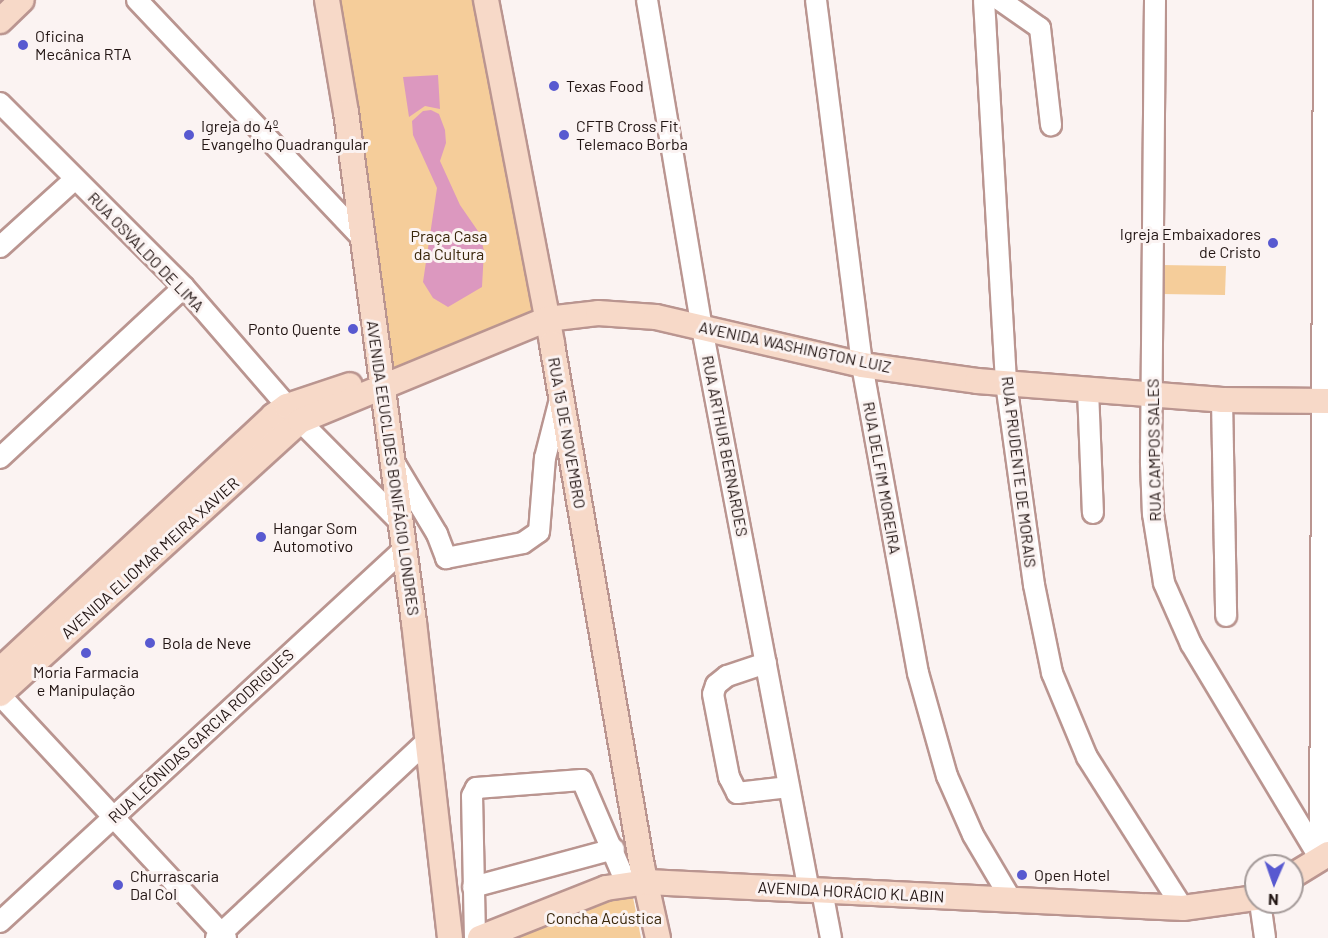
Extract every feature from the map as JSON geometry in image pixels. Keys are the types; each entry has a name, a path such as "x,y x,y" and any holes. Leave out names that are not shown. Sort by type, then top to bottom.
{"main road":[{"path":"0,21 22,0"},
{"name":"AVENIDA EEUCLIDES BONIFÁCIO LONDRES","path":"327,0 340,69 360,236 391,457 428,741 450,938"},
{"name":"RUA 15 DE NOVEMBRO","path":"486,0 547,319 638,877 658,938"},
{"name":"AVENIDA WASHINGTON LUIZ","path":"293,414 381,385 547,319 598,313 656,317 862,365 1006,383 1222,400 1324,401"},
{"name":"AVENIDA ELIOMAR MEIRA XAVIER","path":"0,670 293,414"},
{"name":"AVENIDA ELIOMAR MEIRA XAVIER","path":"0,695 293,414"},
{"path":"1304,868 1324,856"},
{"name":"AVENIDA HORÁCIO KLABIN","path":"480,938 548,908 638,877 816,891 1183,908 1244,901"}],"street":[{"path":"137,0 360,236"},
{"name":"RUA ARTHUR BERNARDES","path":"647,0 702,328 789,787 816,891 831,938"},
{"name":"RUA DELFIM MOREIRA","path":"816,0 862,365 931,725 947,776 973,835 1012,901"},
{"name":"RUA PRUDENTE DE MORAIS","path":"984,0 1006,383 1034,585 1052,673 1087,757 1183,908"},
{"path":"1000,0 1040,28 1051,125"},
{"name":"RUA CAMPOS SALES","path":"1155,0 1153,514 1164,583 1191,644 1324,856"},
{"path":"1324,0 1324,856"},
{"name":"RUA OSVALDO DE LIMA","path":"0,103 184,287 293,414 398,520"},
{"path":"0,247 75,179"},
{"path":"0,458 184,287"},
{"path":"1088,390 1093,513"},
{"path":"391,457 437,534 446,558 523,543 540,532 545,458 560,398"},
{"path":"1222,400 1226,616"},
{"name":"RUA LEÔNIDAS GARCIA RODRIGUES","path":"0,922 403,550"},
{"path":"766,663 727,676 716,685 713,694 729,777 736,794 789,787"},
{"path":"0,695 221,936 428,741"},
{"path":"475,938 472,796 476,788 582,780 614,849 638,877"},
{"path":"473,887 614,849"},
{"path":"1262,914 1265,938"}],"green space":[{"name":"Praça Casa da Cultura","path":"335,0 481,0 542,306 384,376"},
{"path":"1161,265 1226,266 1225,295 1161,294"},
{"name":"Concha Acústica","path":"633,897 641,938 506,938 576,899"}],"shaded area":[{"path":"438,75 440,109 425,106 409,117 403,77"},
{"path":"431,110 439,114 445,130 446,143 440,161 460,205 480,234 484,251 482,287 448,307 433,298 423,282 437,188 413,135 412,121 423,111"}],"place":[{"name":"Oficina Mecânica RTA","path":"23,45"},
{"name":"Texas Food","path":"554,86"},
{"name":"Igreja do 4º Evangelho Quadrangular","path":"189,135"},
{"name":"CFTB Cross Fit Telemaco Borba","path":"564,135"},
{"name":"Igreja Embaixadores de Cristo","path":"1273,243"},
{"name":"Ponto Quente","path":"353,329"},
{"name":"Hangar Som Automotivo","path":"261,537"},
{"name":"Bola de Neve","path":"150,643"},
{"name":"Moria Farmacia e Manipulação","path":"86,653"},
{"name":"Open Hotel","path":"1022,875"},
{"name":"Churrascaria Dal Col","path":"118,885"}]}
